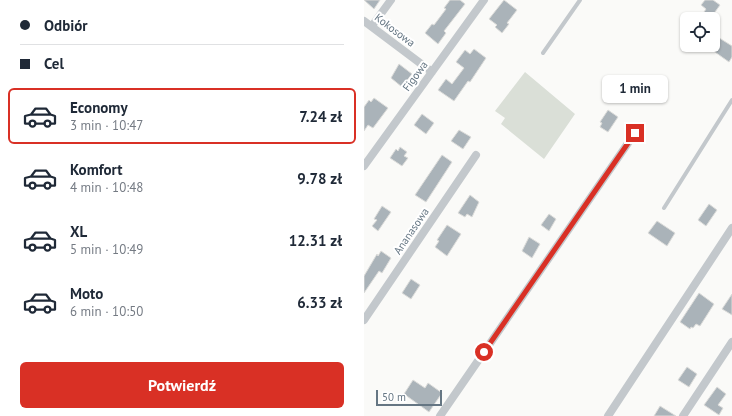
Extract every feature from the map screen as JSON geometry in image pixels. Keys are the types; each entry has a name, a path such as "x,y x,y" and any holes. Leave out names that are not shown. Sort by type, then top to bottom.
{"street":[{"path":"372,26 391,0"},
{"name":"Figowa","path":"364,166 484,0"},
{"name":"Kokosowa","path":"364,21 432,72"},
{"path":"440,416 635,133"},
{"name":"Ananasowa","path":"364,320 476,155"},
{"path":"608,416 732,228"},
{"path":"683,416 732,342"}],"lane":[{"path":"543,53 580,0"},
{"path":"664,208 732,100"}],"shaded area":[{"path":"525,72 575,114 544,159 501,124 505,118 495,111"}],"building":[{"path":"364,0 380,0 374,9"},
{"path":"450,0 460,0 465,4 444,31 446,33 438,44 425,33 432,24 434,25 446,9 444,8"},
{"path":"504,0 517,10 507,23 509,24 502,33 495,27 497,25 489,19"},
{"path":"705,0 713,0 720,5 715,12 704,12 706,9 701,5"},
{"path":"720,38 732,46 732,57 729,62 715,52 720,52"},
{"path":"474,49 486,58 470,82 468,81 454,101 438,90 446,79 452,84 464,68 456,62 465,50 470,54"},
{"path":"399,64 412,74 402,87 391,78"},
{"path":"374,98 388,108 373,128 368,125 364,131 364,107 369,100 371,102"},
{"path":"608,110 618,117 608,132 600,127 602,123 600,122"},
{"path":"422,114 434,123 426,134 414,125"},
{"path":"459,130 471,137 463,149 451,141"},
{"path":"400,147 407,152 404,156 408,158 402,166 390,158 396,149 398,151"},
{"path":"442,155 452,162 426,202 415,195"},
{"path":"470,195 479,202 472,217 467,214 465,217 458,213"},
{"path":"709,204 717,210 706,226 698,220"},
{"path":"382,206 391,212 378,231 372,226 377,220 374,219"},
{"path":"549,214 556,219 549,231 541,225"},
{"path":"657,221 675,233 667,246 648,233"},
{"path":"447,225 461,234 447,256 435,247 439,241 437,240"},
{"path":"529,237 540,244 532,258 522,251"},
{"path":"381,251 391,258 382,273 379,271 364,293 364,276 377,254 378,256"},
{"path":"411,279 420,285 411,299 402,293"},
{"path":"699,293 714,304 700,326 696,324 690,329 680,322"},
{"path":"732,294 732,315 722,309"},
{"path":"687,367 697,374 689,387 678,380"},
{"path":"413,380 425,388 428,383 442,393 429,412 404,394"},
{"path":"717,387 726,394 718,405 723,408 719,415 704,405"},
{"path":"660,406 676,416 654,416"}],"route":[{"path":"484,352 635,133"}]}
